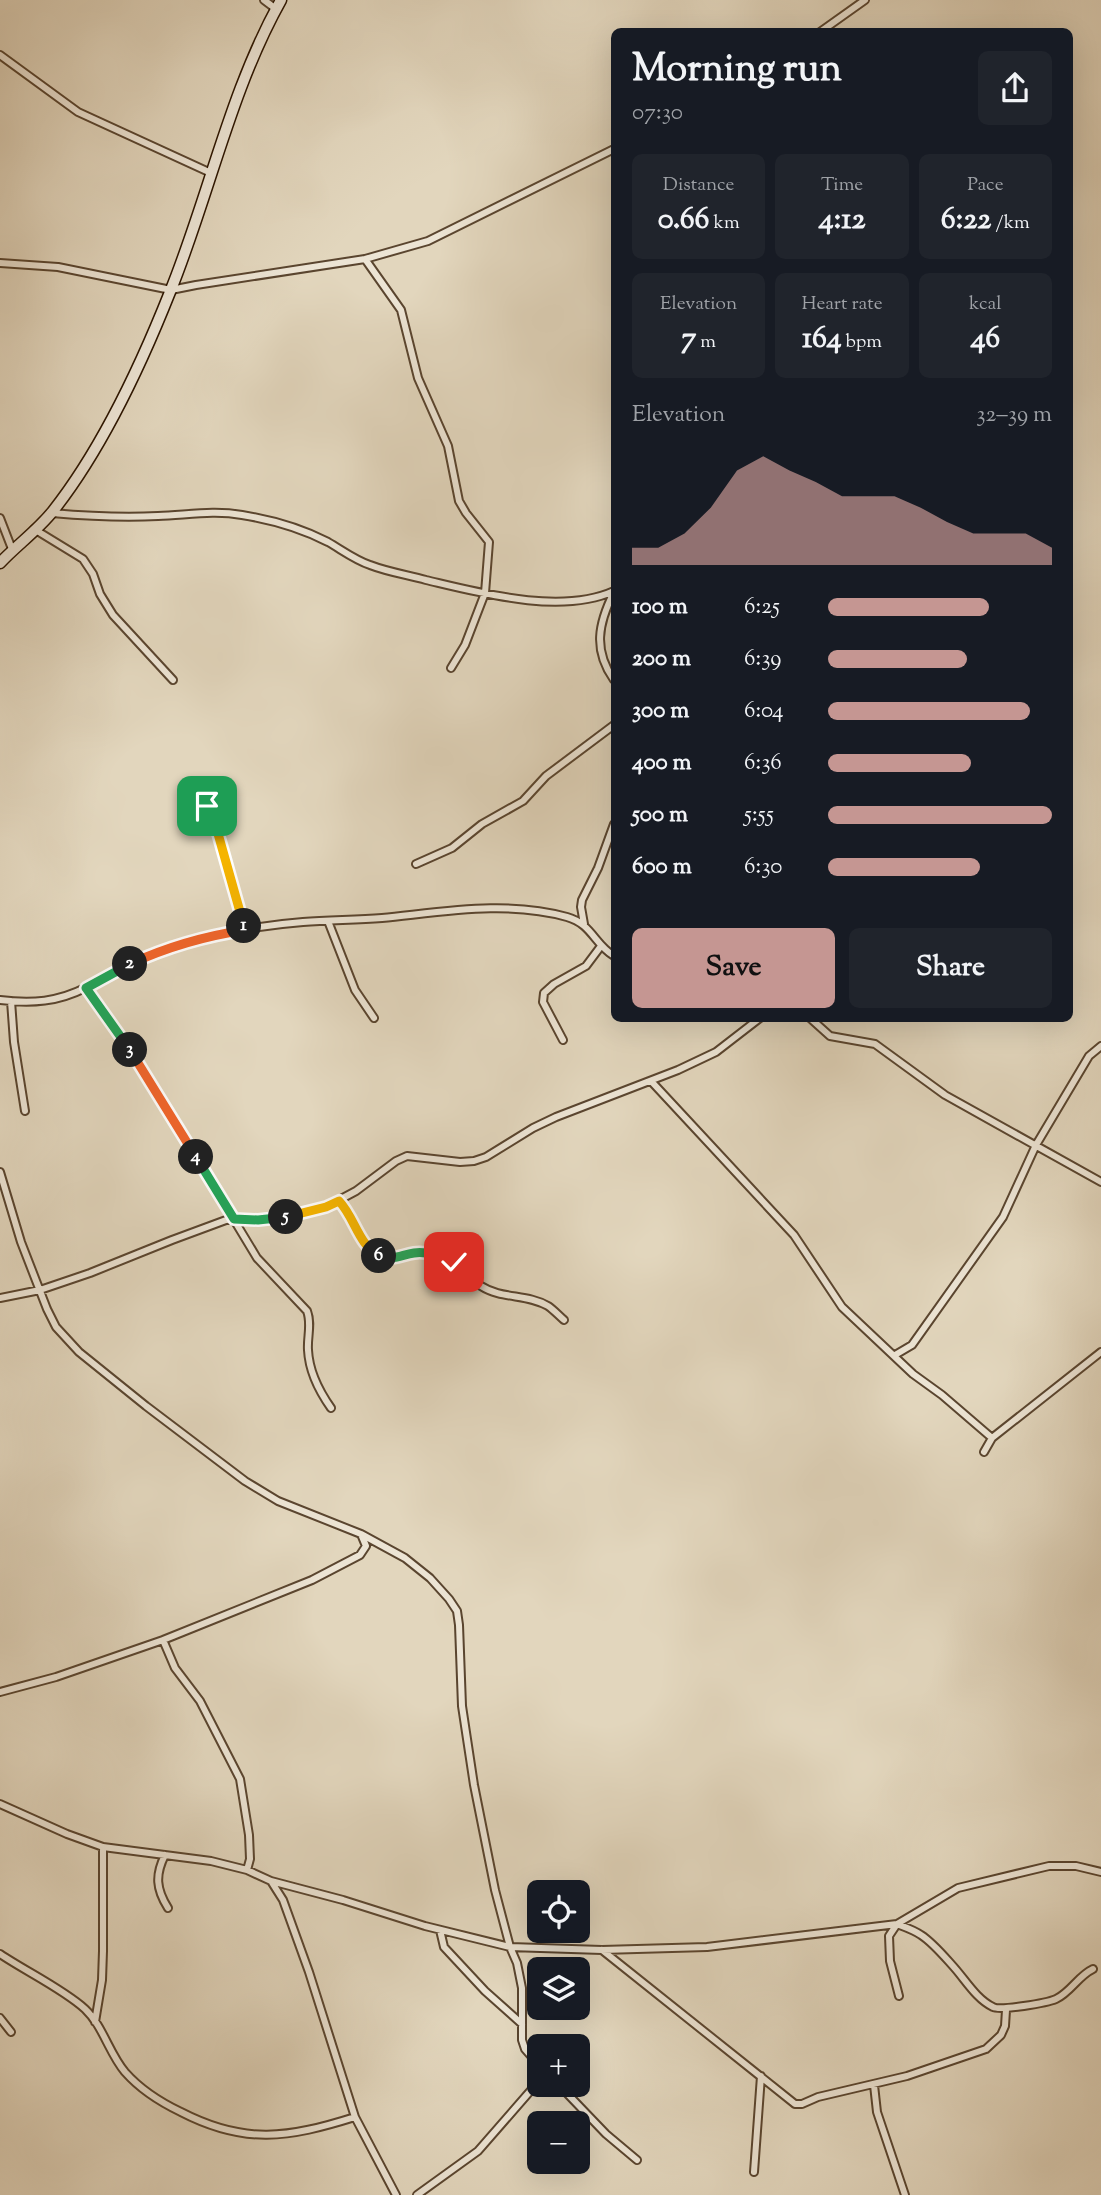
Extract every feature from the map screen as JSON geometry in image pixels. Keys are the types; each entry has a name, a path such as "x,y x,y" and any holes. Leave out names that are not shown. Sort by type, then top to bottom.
{"main road":[{"path":"0,563 52,513 91,457 144,354 171,290 250,66 279,4"}],"street":[{"path":"264,0 279,4"},
{"path":"826,28 866,0"},
{"path":"0,55 78,112 211,173"},
{"path":"0,263 58,267 171,290 365,259 428,242 611,150"},
{"path":"365,259 401,310 418,378 448,446 459,501 489,542 485,593 465,645 451,668"},
{"path":"52,513 137,517 210,512 243,515 307,532 372,566 485,593 511,598 572,600 611,593"},
{"path":"0,518 12,549"},
{"path":"33,529 83,559 113,615 173,680"},
{"path":"611,600 601,626 600,648 602,659 611,675"},
{"path":"416,864 452,848 482,824 523,801 546,776 611,727"},
{"path":"207,806 215,823 245,930"},
{"path":"611,832 581,907 584,924 601,946 611,954"},
{"path":"0,1000 27,1003 57,999 86,988 124,966 152,954 212,935 277,924 499,908 531,910 568,917 584,924"},
{"path":"328,921 355,990 374,1018"},
{"path":"563,1040 543,1002 544,993 554,984 586,966 601,946"},
{"path":"86,988 120,1034 257,1258 307,1311 310,1318 308,1352 311,1366 320,1393 331,1408"},
{"path":"11,1001 14,1042 26,1111"},
{"path":"0,1298 40,1290 90,1273 213,1224 234,1219 285,1217 326,1207 407,1156 460,1162 486,1157 504,1144 556,1117 651,1081 716,1052 755,1022"},
{"path":"815,1022 830,1035 875,1044 945,1095 1101,1182"},
{"path":"895,1355 912,1345 1003,1217 1036,1145 1089,1055 1101,1046"},
{"path":"651,1081 794,1235 842,1307 913,1374 992,1438"},
{"path":"0,1172 21,1242 56,1327 79,1352 245,1481 278,1501 361,1534 405,1559 430,1578 457,1611 460,1625 462,1706 474,1785 495,1890 522,1988 522,2040 527,2051"},
{"path":"339,1201 350,1214 366,1247 379,1256 395,1259 420,1252 443,1257 454,1262 481,1286 547,1306 564,1320"},
{"path":"984,1452 992,1438 1101,1352"},
{"path":"0,1692 163,1640 312,1580 360,1555 366,1546 361,1534"},
{"path":"163,1640 175,1668 200,1701 240,1779 249,1835 250,1859 247,1870"},
{"path":"0,1804 103,1847 211,1861 440,1930 510,1947 602,1950 707,1947 897,1924 958,1888 1049,1866 1076,1866 1101,1872"},
{"path":"95,2022 103,1961 103,1847"},
{"path":"164,1855 157,1882 161,1897 168,1908"},
{"path":"271,1881 283,1900 309,1972 355,2117 396,2195"},
{"path":"897,1924 889,1936 890,1961 898,1996"},
{"path":"897,1924 922,1935 952,1964 980,1998 994,2008 1006,2010 1052,2001 1066,1994 1083,1974 1093,1969"},
{"path":"440,1930 444,1948 485,1991 522,2024"},
{"path":"602,1950 795,2104 874,2085 986,2049 1001,2035 1005,2026 1006,2010"},
{"path":"0,1954 86,2010 122,2069 132,2080 169,2106 201,2123 247,2135 278,2135 318,2128 355,2117"},
{"path":"0,2018 11,2032"},
{"path":"754,2172 761,2076"},
{"path":"874,2085 877,2112 905,2195"},
{"path":"417,2195 478,2151 527,2095"},
{"path":"570,2097 606,2134 638,2160"}],"route":[{"path":"207,806 215,823 245,930 212,935 152,954 124,966 86,988 120,1034 234,1219 285,1217 339,1201 350,1214 366,1247 379,1256 395,1259 420,1252 454,1262"}]}
